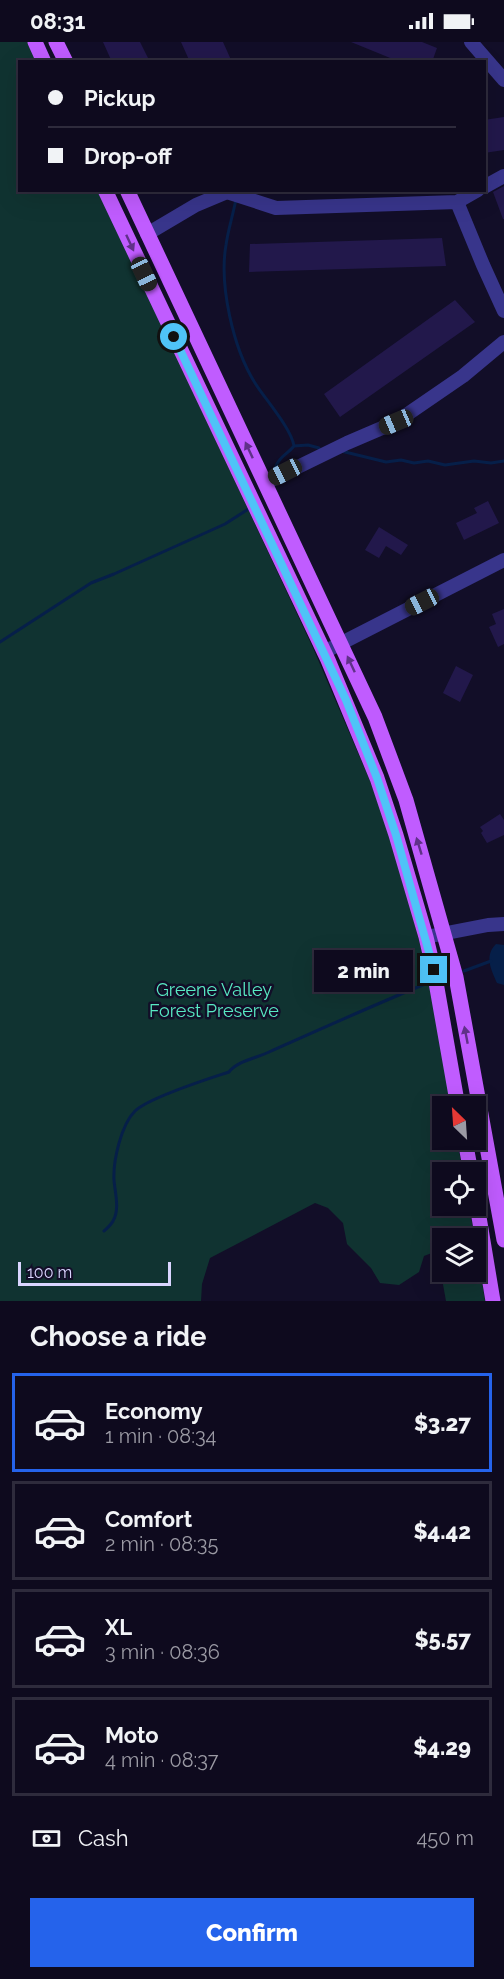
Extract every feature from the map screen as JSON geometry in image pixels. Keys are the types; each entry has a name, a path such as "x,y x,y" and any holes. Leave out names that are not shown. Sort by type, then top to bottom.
{"main road":[{"path":"34,42 43,60"},
{"path":"56,42 65,60"},
{"path":"106,192 324,652 377,778 426,938 456,1096"},
{"path":"128,192 375,717 406,800 456,976 504,1240"},
{"path":"479,1216 493,1301"}],"street":[{"path":"471,42 504,80"},
{"path":"486,186 504,176"},
{"path":"147,234 196,205 227,192 276,208 457,202 474,192"},
{"path":"457,202 504,311"},
{"path":"264,483 396,422 464,376 504,342"},
{"path":"324,652 504,560"},
{"path":"426,938 504,924"}],"green space":[{"name":"Greene Valley Forest Preserve","path":"0,42 30,42 39,60 18,60 18,192 99,192 313,648 370,781 392,840 427,970 454,1096 432,1096 432,1150 459,1150 461,1162 432,1162 432,1216 471,1216 473,1228 432,1228 432,1253 424,1256 419,1272 399,1285 380,1283 371,1268 347,1244 343,1223 328,1208 315,1203 210,1258 202,1284 201,1301 0,1301"},
{"name":"Greene Valley Forest Preserve","path":"443,1282 482,1282 485,1301 446,1301"}],"water":[{"path":"496,944 504,945 504,985 497,983 489,958"}],"building":[{"path":"103,42 140,42 149,60 111,60"},
{"path":"181,42 223,42 231,60 189,60"},
{"path":"351,42 422,42 437,48 433,60 395,60"},
{"path":"504,117 504,150 486,153 486,120"},
{"path":"504,186 504,219 503,219 493,192"},
{"path":"442,238 446,266 249,272 250,244"},
{"path":"455,300 475,322 340,417 324,394"},
{"path":"488,501 499,523 464,540 456,523 477,513 474,508"},
{"path":"379,527 408,545 401,555 386,546 379,558 365,550"},
{"path":"504,609 504,644 498,647 489,627 496,624 492,614"},
{"path":"456,666 473,675 460,702 443,693"},
{"path":"500,814 504,820 504,835 487,843 480,827"}],"waterway":[{"path":"236,199 224,261 226,297 234,335 247,369 283,422 294,446"},
{"path":"274,470 281,458 294,446 308,445 319,448"},
{"path":"341,451 386,462 428,461 445,465 474,461 491,463 504,461"},
{"path":"0,642 91,583 225,524 250,508"},
{"path":"464,971 491,961"},
{"path":"104,1231 112,1222 116,1211 114,1172 119,1144 126,1125 135,1111 166,1094 229,1072 242,1062 430,982"}],"route":[{"path":"174,337 346,700 377,778 396,835 434,970"}]}
